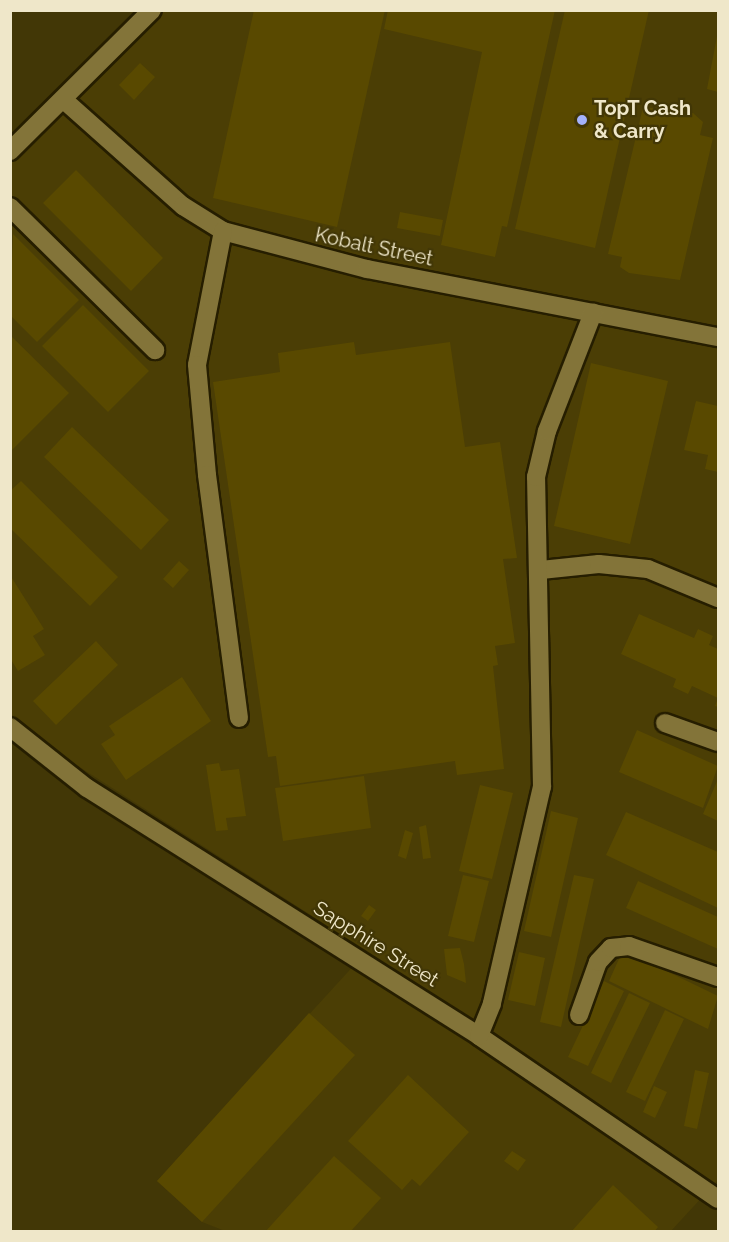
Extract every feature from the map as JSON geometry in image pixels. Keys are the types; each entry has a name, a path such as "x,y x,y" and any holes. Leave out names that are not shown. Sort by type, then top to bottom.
{"lane":[{"path":"10,152 65,101 152,10"},
{"name":"Kobalt Street","path":"65,101 183,206 223,231 356,267 718,337"},
{"path":"10,207 155,350"},
{"path":"223,231 197,365 207,475 240,718"},
{"path":"478,1036 492,1003 542,787 541,570 536,477 547,431 593,313"},
{"path":"541,570 599,564 648,569 718,598"},
{"path":"664,723 718,742"},
{"name":"Sapphire Street","path":"10,727 87,788 478,1036 718,1199"},
{"path":"579,1015 598,962 611,948 629,946 718,977"}],"shaded area":[{"path":"146,11 718,11 718,1180 671,1231 225,1231 202,1222 157,1181 367,951 20,729 11,715 10,155"}],"building":[{"path":"254,10 385,10 337,227 213,198"},
{"path":"388,10 555,10 507,227 502,226 495,257 441,245 482,52 384,29"},
{"name":"TopT Cash & Carry","path":"565,10 649,10 595,248 515,229"},
{"path":"718,37 718,92 707,89"},
{"path":"140,63 155,77 134,100 119,85"},
{"path":"643,107 693,113 703,122 700,135 713,138 680,280 629,273 620,267 622,257 608,254"},
{"path":"76,170 163,258 131,291 43,203"},
{"path":"400,212 443,220 440,236 397,228"},
{"path":"13,234 79,300 37,342 10,315"},
{"path":"83,305 149,371 108,412 42,346"},
{"path":"10,335 69,393 10,452"},
{"path":"354,342 356,355 450,342 465,447 500,442 517,558 503,559 515,643 495,646 498,665 493,666 504,769 457,775 455,761 280,786 276,756 268,757 213,382 280,372 278,353"},
{"path":"591,363 668,381 630,544 554,526"},
{"path":"696,401 718,406 718,472 705,469 708,455 684,450"},
{"path":"72,427 169,520 141,550 44,457"},
{"path":"21,481 118,577 90,606 10,528 10,491"},
{"path":"179,561 189,570 173,588 163,579"},
{"path":"10,575 44,629 33,636 45,655 18,671 10,658"},
{"path":"639,614 694,638 698,629 713,636 709,645 718,649 718,698 692,686 688,694 673,687 676,679 621,654"},
{"path":"96,641 118,665 56,725 33,701"},
{"path":"182,677 211,721 126,780 101,744 115,735 109,726"},
{"path":"637,730 718,766 703,808 619,772"},
{"path":"219,763 221,771 239,769 246,816 226,818 228,830 216,831 206,765"},
{"path":"364,776 371,828 283,841 275,788"},
{"path":"718,779 718,821 703,814"},
{"path":"480,785 513,793 492,879 459,871"},
{"path":"551,811 578,818 551,937 524,931"},
{"path":"626,812 718,852 718,908 606,855"},
{"path":"426,825 431,858 423,859 419,827"},
{"path":"405,830 413,833 406,859 398,856"},
{"path":"463,875 489,881 474,942 448,936"},
{"path":"574,875 594,879 561,1027 540,1022"},
{"path":"638,881 718,917 718,949 626,908"},
{"path":"369,905 376,910 368,921 361,916"},
{"path":"460,948 466,983 447,975 444,949"},
{"path":"623,950 718,996 708,1029 609,981"},
{"path":"519,952 545,958 535,1006 508,1000"},
{"path":"604,981 624,991 588,1066 568,1057"},
{"path":"629,993 650,1003 611,1083 591,1073"},
{"path":"665,1010 684,1019 645,1101 626,1092"},
{"path":"309,1013 355,1055 202,1222 157,1181"},
{"path":"695,1070 709,1073 697,1129 684,1126"},
{"path":"408,1075 469,1132 420,1186 412,1179 402,1190 348,1141"},
{"path":"654,1086 667,1092 655,1118 643,1112"},
{"path":"512,1151 526,1160 518,1171 504,1161"},
{"path":"334,1156 381,1198 350,1232 265,1232"},
{"path":"613,1185 658,1227 654,1232 571,1232"}],"place":[{"name":"TopT Cash & Carry","path":"582,120"}]}
